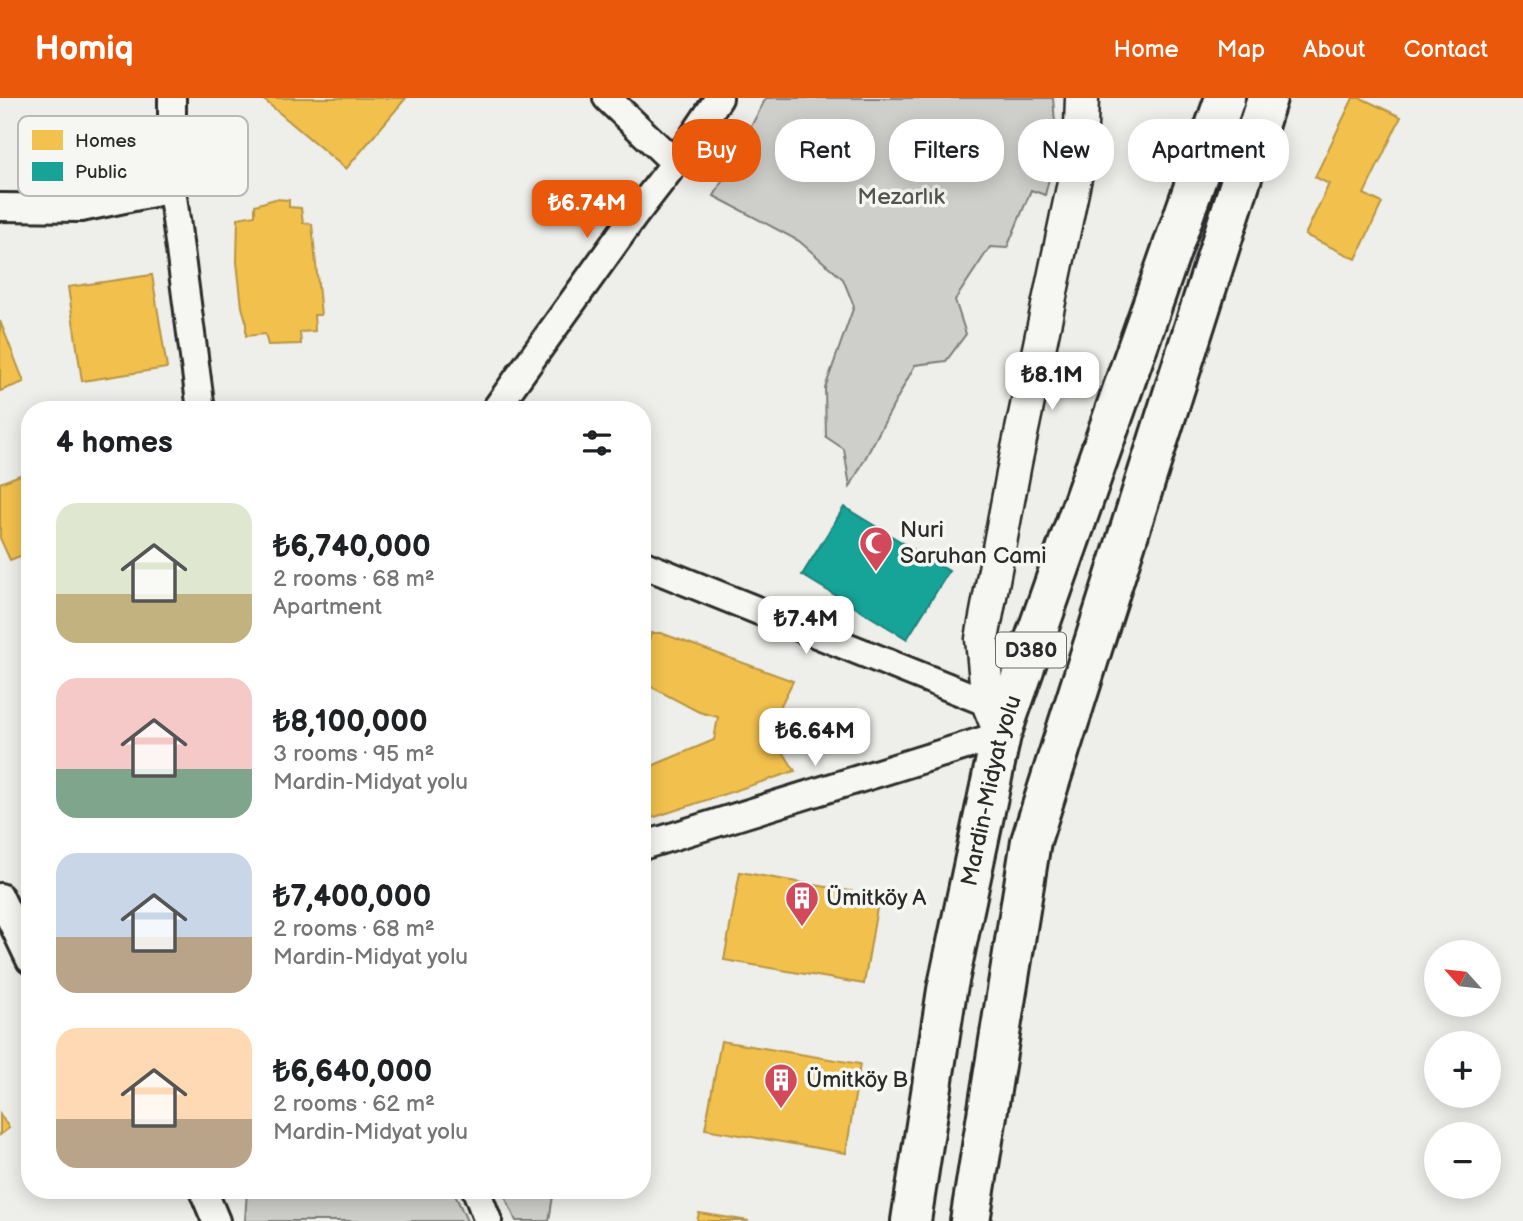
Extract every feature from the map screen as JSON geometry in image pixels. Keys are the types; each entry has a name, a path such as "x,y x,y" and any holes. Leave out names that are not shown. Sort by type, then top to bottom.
{"highway":[{"name":"Mardin-Midyat yolu","path":"911,1221 947,990 995,719 1225,98"},
{"name":"D380","path":"970,1221 1031,841 1267,98"}],"street":[{"path":"172,98 172,116"},
{"path":"607,98 672,160"},
{"path":"705,119 719,98"},
{"path":"995,719 982,639 1015,463 1080,154 1082,98"},
{"path":"501,401 672,167"},
{"path":"0,207 81,208 138,196"},
{"path":"173,196 200,401"},
{"path":"651,569 995,719"},
{"path":"651,843 995,719"},
{"path":"0,897 21,941"},
{"path":"207,1199 216,1221"},
{"path":"479,1199 488,1221"}],"green space":[{"name":"Mezarlık","path":"766,98 1053,98 1055,119 1018,119 1018,182 1048,182 1045,195 1031,190 1007,248 990,247 955,300 966,334 946,361 915,365 850,487 844,449 826,437 825,388 854,306 843,279 799,241 714,196 721,182 761,182 761,119 755,119"},
{"path":"246,1199 457,1199 467,1221 245,1221"},
{"path":"506,1199 553,1199 549,1221 516,1221"}],"building: Homes":[{"path":"406,98 346,169 264,100"},
{"path":"1353,98 1361,98 1401,117 1364,194 1382,203 1356,259 1305,235 1329,184 1315,177"},
{"path":"275,199 289,200 289,207 301,208 303,223 312,224 321,315 314,315 315,331 300,332 301,344 268,345 265,334 246,336 237,262 238,218 255,215 255,205"},
{"path":"152,275 167,368 82,381 68,287"},
{"path":"0,321 24,382 0,391"},
{"path":"21,475 21,556 10,560 0,538 0,483"},
{"path":"651,633 661,633 793,681 772,723 773,736 795,771 651,818 651,766 714,740 718,717 699,712 651,687"},
{"name":"Ümitköy A","path":"740,872 879,896 864,984 724,960"},
{"name":"Ümitköy B","path":"721,1041 860,1064 846,1153 705,1129"},
{"path":"0,1114 9,1128 0,1135"},
{"path":"699,1213 749,1221 697,1221"}],"building: Public":[{"name":"Nuri Saruhan Cami","path":"844,507 949,571 907,639 802,575"}],"place":[{"name":"Nuri Saruhan Cami","path":"876,573"},
{"name":"Ümitköy A","path":"802,928"},
{"name":"Ümitköy B","path":"781,1110"}]}
